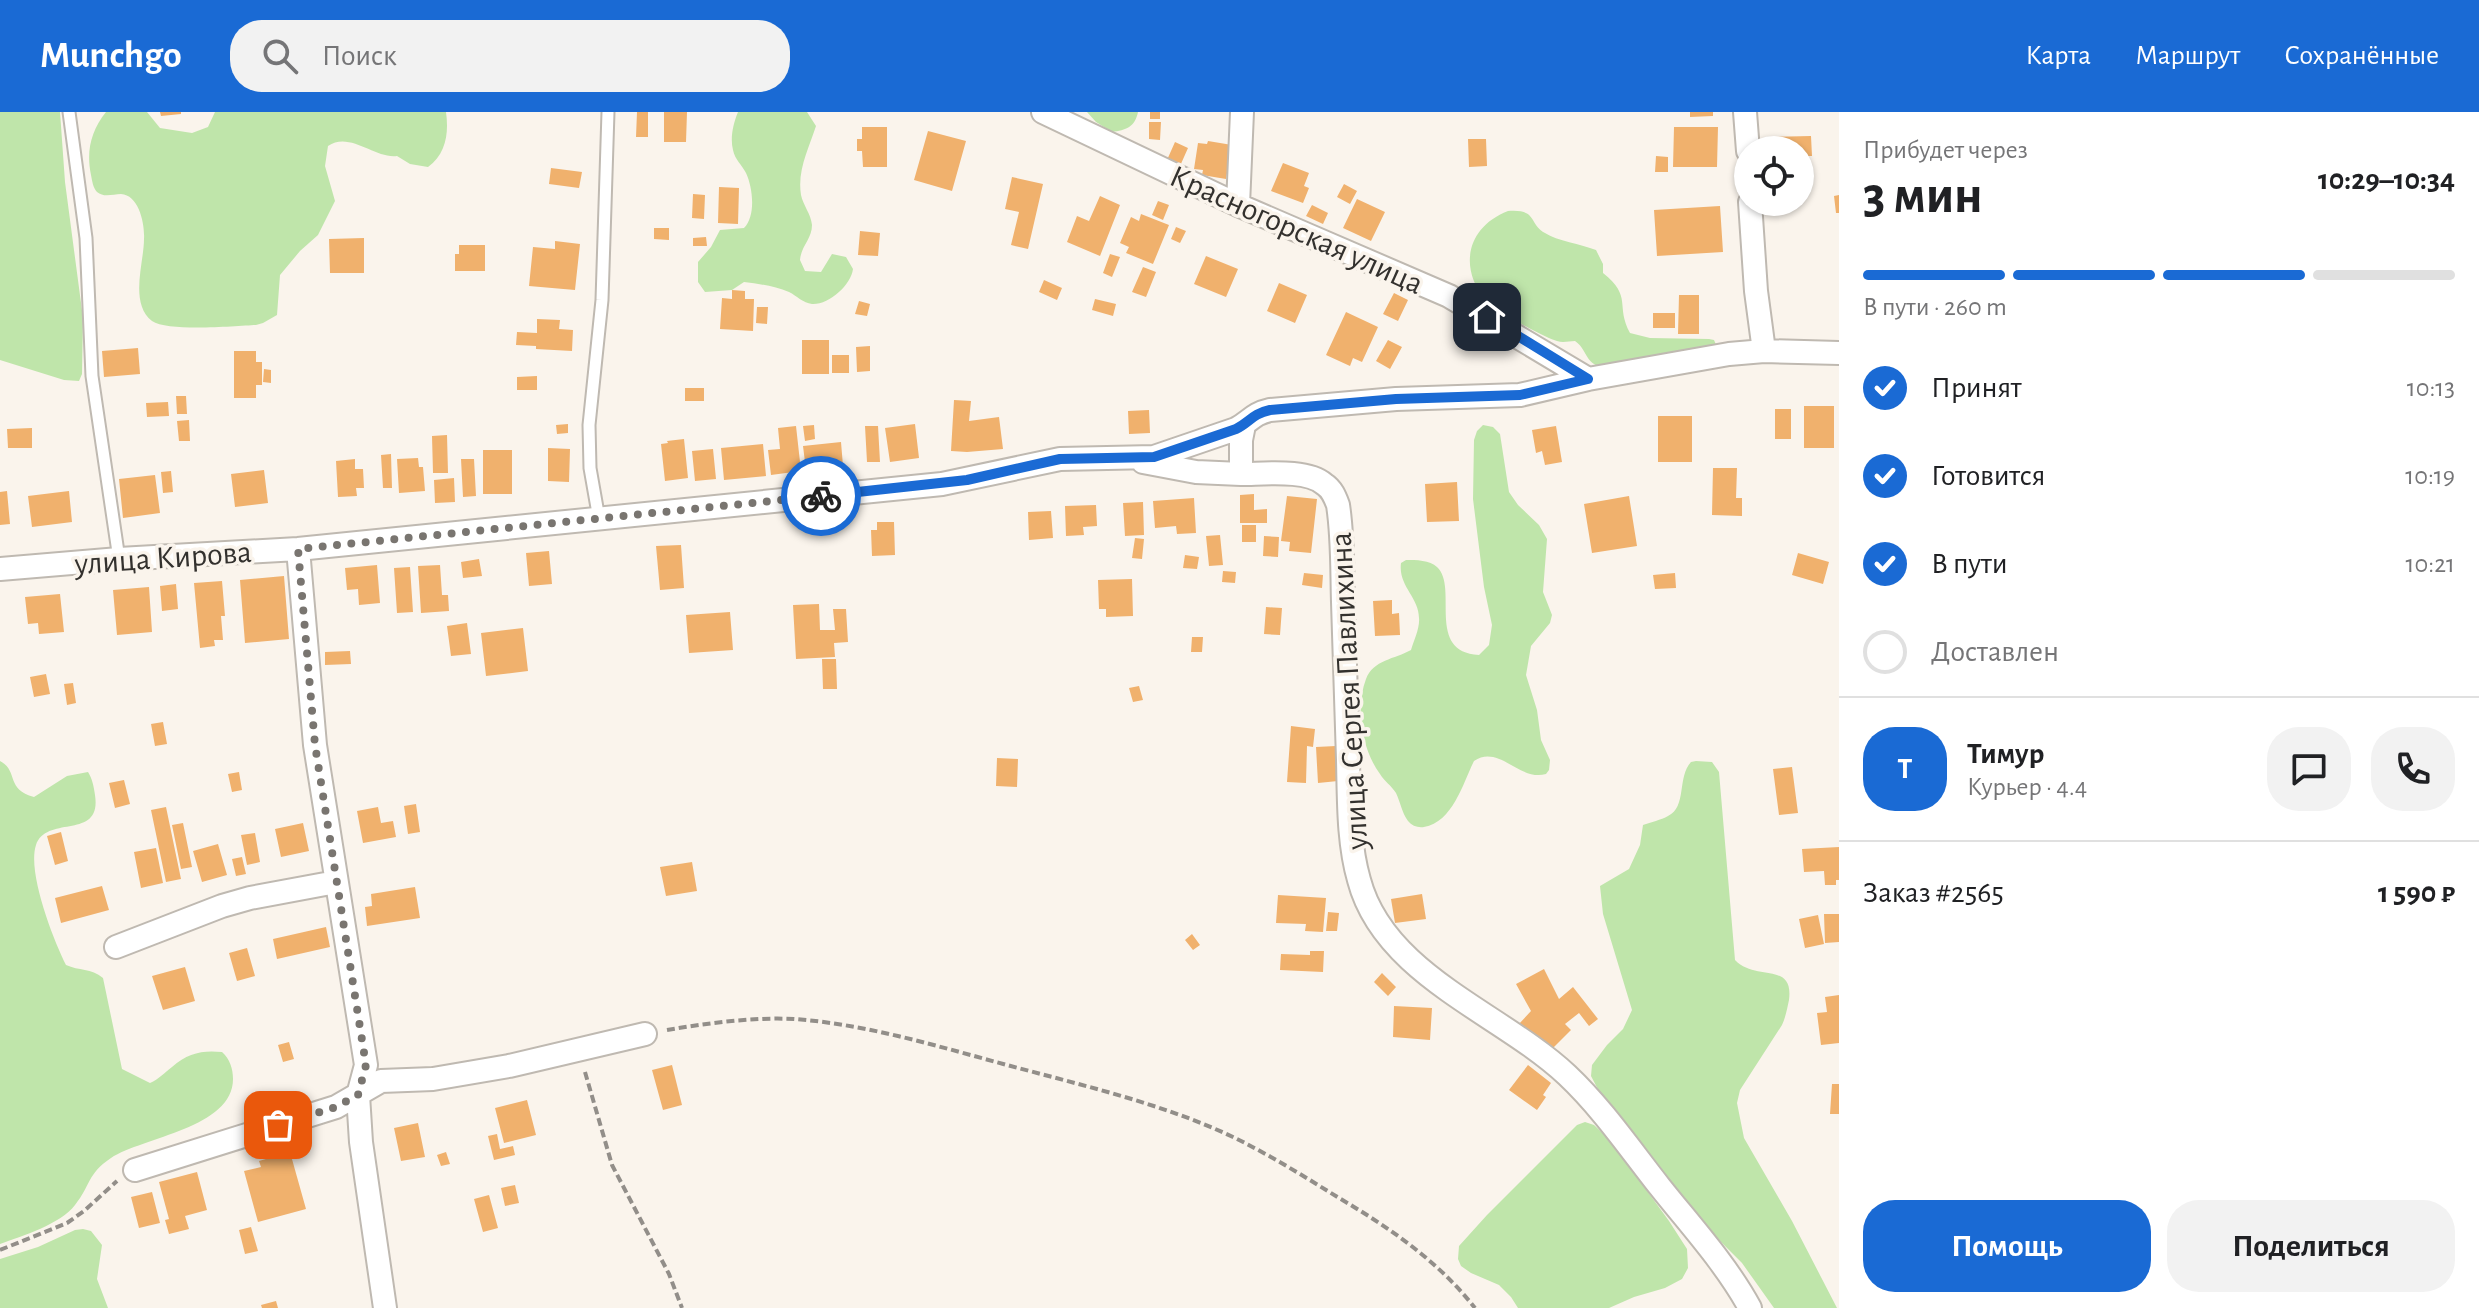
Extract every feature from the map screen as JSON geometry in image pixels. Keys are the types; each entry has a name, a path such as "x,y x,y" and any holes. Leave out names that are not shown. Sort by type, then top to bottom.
{"street":[{"name":"Красногорская улица","path":"1043,112 1238,205 1449,296 1588,379"},
{"path":"1238,205 1242,112"},
{"path":"1745,112 1747,136"},
{"path":"1751,216 1764,351"},
{"name":"улица Кирова","path":"0,569 298,549 942,484 1060,459 1126,459 1167,454 1244,425 1251,416 1279,408 1396,399 1520,395 1588,379 1729,354 1764,351 1839,353"},
{"path":"1241,474 1244,425"},
{"name":"улица Сергея Павлихина","path":"1126,459 1196,472 1310,476 1323,482 1332,492 1341,523 1349,790 1354,851 1359,881 1371,910 1388,937 1412,962 1532,1046 1567,1075 1725,1268 1750,1308"},
{"path":"298,549 314,732 366,1065 358,1095 364,1172 385,1308"},
{"path":"116,947 222,906 336,882"},
{"path":"135,1170 336,1107 381,1081 433,1079 509,1066 645,1034"}],"lane":[{"path":"69,112 86,238 92,376 119,559"},
{"path":"599,519 590,468 589,425 602,300 608,112"}],"path":[{"path":"645,1034 693,1025 741,1021 791,1019 839,1024 933,1045 1144,1102 1233,1137 1365,1214 1423,1253 1475,1308"},
{"path":"553,1056 567,1057 583,1067 612,1165 669,1274 682,1308"},
{"path":"0,1250 67,1223 135,1170"}],"green space":[{"path":"0,112 60,112 65,182 83,318 82,374 79,381 64,380 0,360"},
{"path":"106,112 147,112 160,128 192,133 208,127 215,112 446,112 447,128 439,156 428,167 410,164 397,156 380,154 354,143 336,142 328,146 325,166 335,201 318,235 280,275 277,315 256,325 186,327 160,324 145,313 139,293 144,233 140,211 127,196 103,195 94,186 90,150 93,134"},
{"path":"738,112 807,112 816,126 801,177 801,195 812,225 800,260 805,271 821,272 832,254 846,257 853,269 851,275 832,298 812,304 784,290 744,282 732,290 705,292 698,282 698,262 720,230 744,228 750,216 750,186 732,145 732,131"},
{"path":"1087,112 1138,112 1129,127 1112,132"},
{"path":"1508,211 1528,214 1550,236 1596,250 1603,264 1603,273 1621,295 1630,333 1650,338 1709,339 1714,340 1717,347 1598,366 1590,361 1575,341 1551,339 1498,310 1486,301 1477,288 1470,262 1471,249 1483,227"},
{"path":"1483,425 1493,427 1500,434 1509,492 1539,525 1547,539 1543,592 1552,615 1550,623 1531,646 1526,675 1537,710 1541,740 1550,760 1549,770 1546,774 1536,775 1501,760 1483,757 1474,761 1450,810 1434,824 1417,827 1408,821 1396,793 1369,753 1362,728 1363,690 1374,668 1411,650 1419,622 1416,604 1401,571 1401,563 1406,560 1431,563 1443,576 1448,631 1453,643 1463,651 1479,655 1489,645 1492,625 1473,499 1474,440"},
{"path":"0,761 6,765 19,789 34,797 67,776 88,772 91,777 95,809 90,818 42,836 36,845 35,871 48,923 66,965 103,978 122,1069 150,1083 190,1056 202,1052 222,1052 230,1064 233,1079 229,1096 203,1120 111,1158 93,1175 69,1212 40,1229 0,1244"},
{"path":"1696,761 1712,762 1719,772 1735,960 1753,970 1780,976 1789,988 1782,1025 1740,1090 1737,1103 1744,1138 1837,1308 1774,1308 1742,1263 1690,1211 1603,1099 1591,1076 1592,1065 1623,1029 1632,1010 1603,914 1600,886 1629,869 1640,845 1643,825 1674,812 1687,768"},
{"path":"1585,1122 1594,1125 1610,1140 1669,1221 1687,1249 1688,1268 1682,1279 1665,1288 1609,1308 1518,1308 1499,1285 1461,1266 1459,1246 1577,1125"},
{"path":"83,1229 91,1231 102,1245 97,1279 108,1308 0,1308 0,1259"}],"building":[{"path":"160,112 181,112 181,114 161,116"},
{"path":"637,112 648,112 648,137 636,137"},
{"path":"664,112 687,112 686,142 664,142"},
{"path":"1150,112 1160,112 1160,119 1150,119"},
{"path":"1690,112 1713,112 1713,116 1690,117"},
{"path":"1149,122 1161,122 1160,140 1149,139"},
{"path":"862,127 887,127 887,167 863,167 862,151 857,151 857,139 862,139"},
{"path":"1674,127 1718,127 1717,167 1673,167"},
{"path":"928,131 966,141 952,191 914,180"},
{"path":"1468,139 1486,139 1487,166 1469,167"},
{"path":"1208,141 1232,145 1226,179 1202,175 1203,170 1194,169 1198,143 1207,144"},
{"path":"1175,142 1188,148 1180,166 1167,160"},
{"path":"1656,156 1668,157 1668,172 1655,172"},
{"path":"1283,163 1309,173 1304,186 1309,188 1303,203 1271,191"},
{"path":"551,168 582,172 579,188 549,184"},
{"path":"1012,177 1043,184 1028,249 1011,245 1019,212 1005,209"},
{"path":"1344,184 1357,191 1350,204 1337,197"},
{"path":"719,187 739,188 738,224 718,223"},
{"path":"693,194 705,195 704,219 692,218"},
{"path":"1839,195 1839,213 1836,213 1834,196"},
{"path":"1100,196 1120,205 1100,256 1067,242 1077,216 1089,221"},
{"path":"1357,199 1385,212 1371,241 1343,228"},
{"path":"1158,201 1169,205 1163,220 1152,215"},
{"path":"1312,205 1328,213 1323,224 1306,216"},
{"path":"1720,206 1723,252 1657,256 1654,210"},
{"path":"1141,214 1169,225 1153,264 1126,253 1129,247 1120,243 1131,217 1139,221"},
{"path":"1176,227 1186,231 1180,243 1171,239"},
{"path":"654,228 669,228 669,240 654,239"},
{"path":"860,231 880,233 878,256 858,255"},
{"path":"706,237 707,246 693,246 693,238"},
{"path":"364,238 364,273 330,273 329,239"},
{"path":"555,241 580,244 575,290 529,286 533,247 555,249"},
{"path":"459,245 485,245 485,271 455,271 455,254 459,254"},
{"path":"1110,254 1120,257 1112,277 1103,273"},
{"path":"1206,256 1238,269 1226,297 1194,284"},
{"path":"1143,267 1156,272 1146,297 1132,292"},
{"path":"1044,280 1062,288 1057,300 1039,292"},
{"path":"1279,283 1307,295 1295,323 1267,311"},
{"path":"732,290 745,291 745,299 754,299 753,331 720,329 722,298 732,299"},
{"path":"1394,293 1408,300 1398,321 1383,314"},
{"path":"1679,295 1699,295 1699,334 1678,334"},
{"path":"1095,299 1116,304 1113,316 1092,310"},
{"path":"859,301 870,304 867,316 855,314"},
{"path":"757,307 768,307 767,324 756,323"},
{"path":"1346,312 1378,327 1362,362 1353,358 1350,366 1326,355"},
{"path":"1653,313 1675,313 1675,328 1653,328"},
{"path":"537,319 560,320 559,329 573,330 572,351 516,345 517,332 537,333"},
{"path":"802,340 829,340 829,374 802,374"},
{"path":"1388,340 1402,347 1390,369 1376,361"},
{"path":"870,346 870,371 857,372 856,347"},
{"path":"138,348 140,374 104,377 102,351"},
{"path":"234,351 256,351 256,362 262,362 262,385 256,385 256,398 234,398"},
{"path":"832,355 849,355 849,373 832,373"},
{"path":"264,369 271,370 271,383 263,382"},
{"path":"537,376 537,390 517,390 517,377"},
{"path":"685,388 704,388 704,401 685,401"},
{"path":"176,396 186,396 187,414 177,414"},
{"path":"954,400 971,401 969,421 999,417 1003,449 951,451"},
{"path":"168,402 169,416 147,417 146,403"},
{"path":"1804,406 1834,406 1834,448 1804,448"},
{"path":"1775,409 1791,409 1791,439 1775,439"},
{"path":"1149,410 1150,433 1129,434 1128,411"},
{"path":"1658,416 1692,416 1692,462 1658,462"},
{"path":"189,420 190,441 179,441 177,421"},
{"path":"568,424 568,433 557,434 556,425"},
{"path":"915,424 919,458 890,462 885,428"},
{"path":"814,425 815,439 805,441 803,426"},
{"path":"796,426 801,471 771,475 768,450 780,449 778,428"},
{"path":"865,426 878,426 880,462 867,462"},
{"path":"1556,426 1562,462 1545,465 1542,451 1536,453 1532,430"},
{"path":"32,428 32,448 8,448 7,429"},
{"path":"447,435 448,473 433,473 432,436"},
{"path":"684,439 688,478 665,481 661,444"},
{"path":"841,442 843,466 806,470 803,446"},
{"path":"763,444 766,476 724,480 721,448"},
{"path":"548,448 570,449 569,482 548,481"},
{"path":"713,449 716,479 695,481 692,451"},
{"path":"483,450 512,450 512,494 483,494"},
{"path":"391,454 392,488 383,488 381,455"},
{"path":"418,458 419,467 423,467 425,491 399,493 397,459"},
{"path":"355,459 355,469 363,469 364,488 356,488 357,496 338,497 336,461"},
{"path":"461,459 474,459 476,496 463,497"},
{"path":"1713,468 1737,468 1736,498 1742,498 1742,516 1712,515"},
{"path":"264,470 268,503 235,507 231,474"},
{"path":"171,471 173,492 163,493 161,472"},
{"path":"155,475 160,513 123,518 119,479"},
{"path":"454,478 455,502 435,503 434,480"},
{"path":"1457,482 1459,521 1427,522 1425,484"},
{"path":"7,491 10,524 0,525 0,492"},
{"path":"69,491 72,522 32,527 28,496"},
{"path":"1254,494 1254,510 1267,509 1267,523 1240,523 1240,495"},
{"path":"1287,496 1317,499 1311,553 1289,551 1290,542 1281,541"},
{"path":"1629,496 1637,546 1592,553 1584,504"},
{"path":"1194,498 1196,533 1177,534 1176,526 1155,528 1153,501"},
{"path":"1143,502 1144,535 1125,536 1123,503"},
{"path":"1096,505 1097,526 1083,527 1084,535 1066,536 1065,506"},
{"path":"1051,511 1053,538 1029,540 1028,512"},
{"path":"877,522 894,522 895,555 872,556 871,530 877,530"},
{"path":"1242,525 1256,525 1256,542 1242,542"},
{"path":"1220,535 1223,565 1209,566 1206,536"},
{"path":"1264,536 1279,537 1278,557 1263,556"},
{"path":"1135,538 1144,539 1142,559 1132,558"},
{"path":"681,545 684,588 660,590 656,546"},
{"path":"549,551 552,584 529,586 526,553"},
{"path":"1798,553 1829,562 1823,584 1792,575"},
{"path":"1185,555 1199,557 1197,569 1183,568"},
{"path":"479,559 482,576 463,578 461,562"},
{"path":"377,565 380,603 359,605 358,589 347,590 345,568"},
{"path":"440,565 442,595 448,595 449,611 421,613 418,566"},
{"path":"410,567 413,612 397,613 394,568"},
{"path":"1223,571 1236,572 1235,583 1222,582"},
{"path":"1304,573 1323,575 1322,588 1302,585"},
{"path":"1675,573 1676,588 1655,589 1653,575"},
{"path":"284,576 289,639 245,643 240,580"},
{"path":"1132,579 1133,616 1106,617 1106,609 1099,609 1098,580"},
{"path":"222,581 225,616 221,616 223,640 214,640 215,646 200,648 194,583"},
{"path":"176,584 178,609 162,611 160,586"},
{"path":"149,587 152,632 117,635 113,590"},
{"path":"60,594 64,632 39,634 38,623 28,624 25,597"},
{"path":"1392,600 1392,614 1399,613 1400,635 1375,636 1373,601"},
{"path":"819,604 820,630 835,630 833,609 846,609 848,642 834,643 835,657 796,659 793,605"},
{"path":"1266,607 1282,608 1280,635 1264,634"},
{"path":"730,612 733,650 689,653 686,615"},
{"path":"467,623 471,654 451,656 447,626"},
{"path":"523,628 528,671 486,676 481,633"},
{"path":"1192,637 1203,637 1202,652 1191,652"},
{"path":"350,651 351,664 325,665 325,652"},
{"path":"822,659 836,659 837,689 823,689"},
{"path":"46,674 50,694 34,697 30,677"},
{"path":"73,683 76,703 67,705 64,684"},
{"path":"1139,686 1143,700 1133,702 1129,688"},
{"path":"163,722 167,744 155,746 151,724"},
{"path":"1291,726 1315,729 1313,747 1307,746 1306,783 1287,782"},
{"path":"1336,746 1338,781 1318,783 1316,747"},
{"path":"997,758 1018,759 1017,787 996,786"},
{"path":"1792,767 1798,813 1779,815 1773,769"},
{"path":"239,772 242,790 232,792 228,774"},
{"path":"124,780 130,804 115,808 109,783"},
{"path":"416,804 420,832 408,834 404,806"},
{"path":"166,807 181,879 166,882 151,810"},
{"path":"378,807 381,823 393,821 396,837 363,843 357,811"},
{"path":"183,823 192,867 181,869 172,825"},
{"path":"303,823 309,851 281,857 275,829"},
{"path":"61,832 68,861 55,865 47,836"},
{"path":"255,833 260,862 247,865 241,835"},
{"path":"218,844 227,875 202,882 193,851"},
{"path":"1839,847 1839,880 1836,880 1836,885 1825,885 1824,871 1804,872 1802,849"},
{"path":"156,848 163,883 141,888 134,852"},
{"path":"242,857 246,874 236,876 232,859"},
{"path":"692,862 697,891 666,896 660,867"},
{"path":"102,886 109,910 61,923 55,898"},
{"path":"415,887 420,918 367,926 365,907 372,906 371,894"},
{"path":"1422,894 1426,919 1395,923 1391,899"},
{"path":"1278,895 1326,898 1323,932 1305,931 1306,924 1276,923"},
{"path":"1328,912 1339,913 1337,931 1326,931"},
{"path":"1824,914 1839,914 1839,942 1825,943"},
{"path":"1818,915 1824,944 1805,948 1799,919"},
{"path":"326,927 330,947 277,959 273,939"},
{"path":"1192,934 1200,945 1193,950 1185,940"},
{"path":"247,948 255,976 237,981 229,953"},
{"path":"1310,951 1324,951 1323,972 1280,970 1281,954 1310,955"},
{"path":"185,967 195,1001 163,1010 152,976"},
{"path":"1544,969 1559,999 1573,987 1598,1019 1589,1026 1579,1013 1565,1024 1571,1030 1548,1053 1518,1025 1531,1011 1516,984"},
{"path":"1382,973 1396,987 1388,996 1374,982"},
{"path":"1839,995 1839,1043 1821,1045 1817,1013 1827,1012 1825,997"},
{"path":"1394,1006 1432,1008 1430,1040 1393,1037"},
{"path":"289,1042 294,1059 283,1062 278,1045"},
{"path":"672,1065 682,1105 663,1110 652,1070"},
{"path":"1528,1065 1551,1083 1537,1110 1509,1090"},
{"path":"1832,1084 1839,1084 1839,1114 1830,1114"},
{"path":"303,1094 306,1103 294,1106 291,1098"},
{"path":"288,1095 293,1109 270,1116 266,1103"},
{"path":"527,1100 536,1135 504,1143 495,1108"},
{"path":"418,1123 425,1157 401,1161 394,1128"},
{"path":"497,1134 500,1149 513,1146 515,1155 494,1160 488,1136"},
{"path":"290,1152 306,1209 258,1222 244,1171 261,1167 259,1161"},
{"path":"446,1152 450,1164 441,1166 437,1155"},
{"path":"197,1172 207,1210 185,1216 189,1229 169,1234 165,1220 169,1219 159,1182"},
{"path":"515,1185 519,1203 505,1206 501,1188"},
{"path":"152,1192 160,1223 139,1228 131,1197"},
{"path":"489,1195 498,1228 483,1232 474,1199"},
{"path":"251,1227 258,1251 245,1254 239,1230"},
{"path":"276,1301 278,1308 262,1308 261,1305"}],"way so far":[{"path":"278,1125 336,1107 358,1095 366,1065 315,745 298,549 821,496"}],"route":[{"path":"821,496 942,484 1060,459 1154,457 1236,429 1251,416 1270,410 1396,399 1520,395 1588,379 1487,317"}]}
